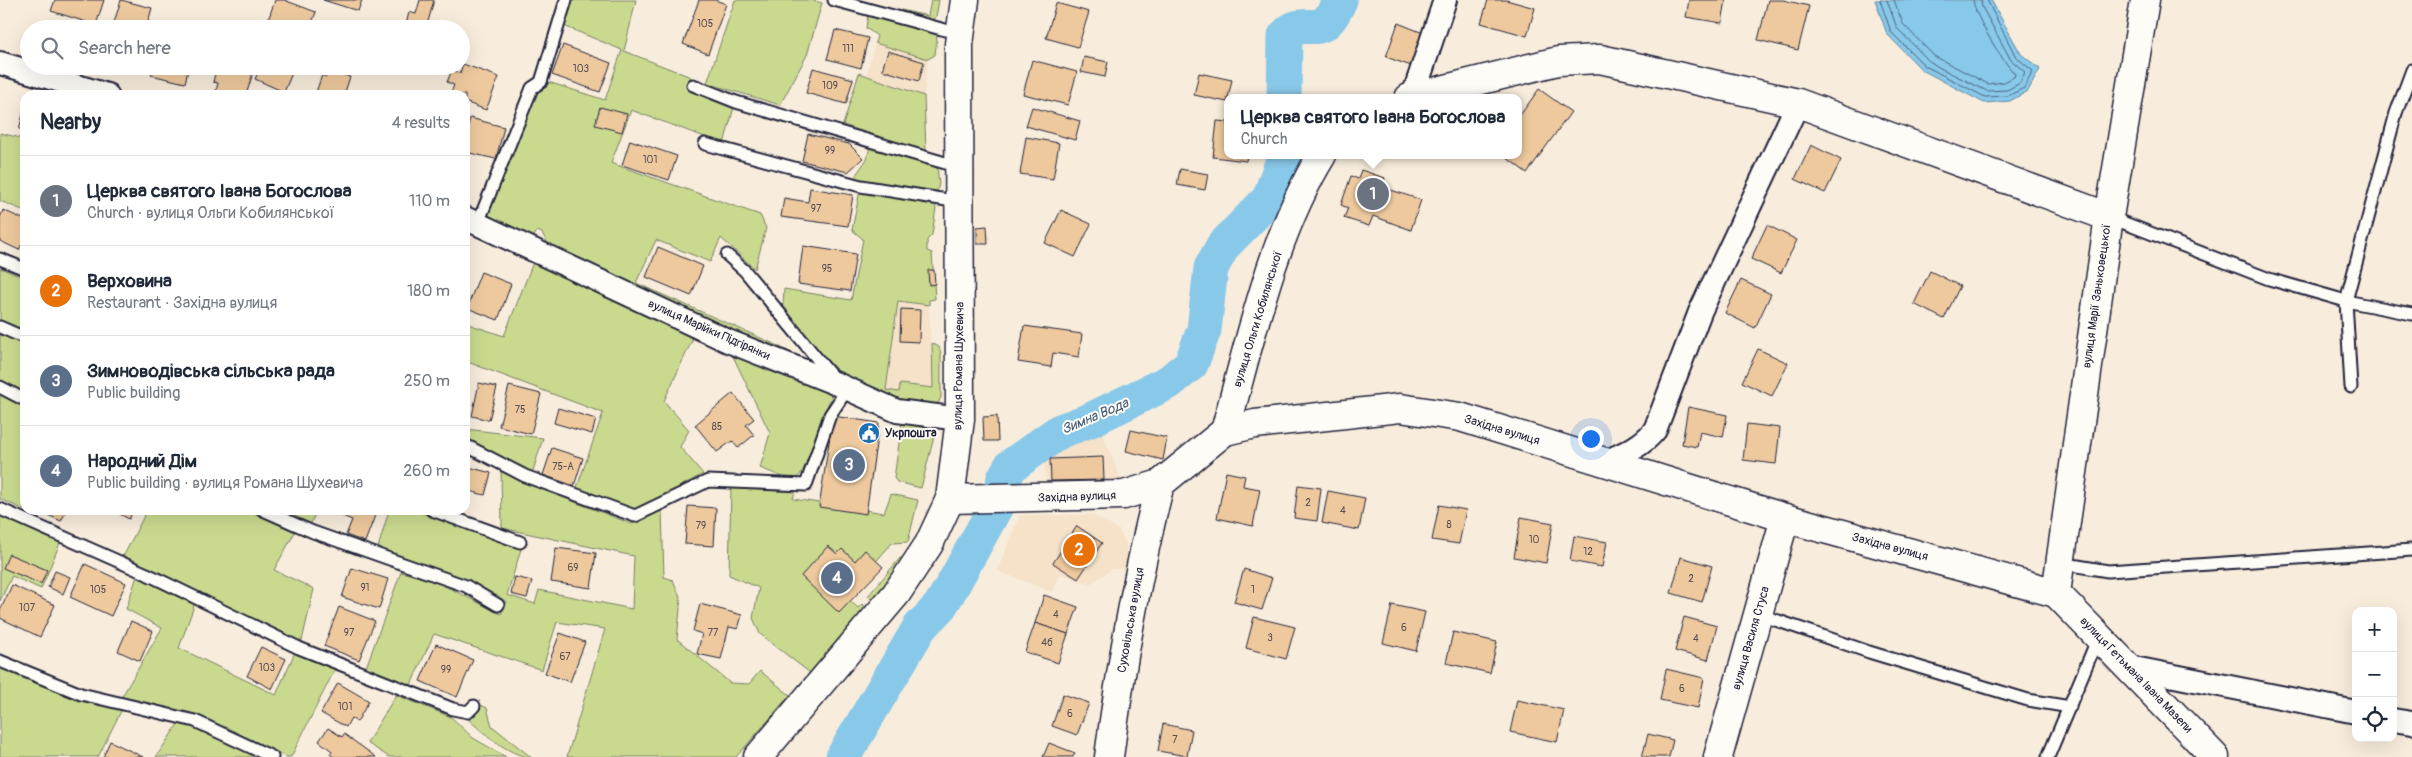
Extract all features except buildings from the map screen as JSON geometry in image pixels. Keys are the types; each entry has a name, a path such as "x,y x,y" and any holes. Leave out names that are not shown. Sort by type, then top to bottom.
{"street":[{"name":"вулиця Романа Шухевича","path":"758,757 896,594 929,544 950,499 960,418 960,34 965,0"},
{"path":"1412,94 1445,0"},
{"name":"вулиця Марії Заньковецької","path":"2056,593 2109,217 2145,0"},
{"path":"1423,94 1558,61 1600,59 1798,102 2109,217"},
{"path":"0,63 20,69"},
{"path":"40,75 90,90"},
{"path":"1604,462 1633,450 1644,442 1654,430 1700,312 1798,102"},
{"name":"вулиця Ольги Кобилянської","path":"1225,431 1270,271 1309,177 1320,159"},
{"name":"вулиця Марійки Підгірянки","path":"472,220 728,341 842,386 897,412 960,418"},
{"name":"Західна вулиця","path":"950,499 1022,499 1124,495 1160,484 1225,431 1256,424 1400,408 1460,417 1785,518 2056,593"},
{"name":"Суховільська вулиця","path":"1109,757 1116,701 1143,551 1160,484"},
{"name":"вулиця Василя Стуса","path":"1718,757 1785,518"},
{"name":"вулиця Гетьмана Івана Мазепи","path":"2056,593 2215,757"},
{"path":"2129,667 2352,711"},
{"path":"2397,721 2412,724"}],"lane":[{"path":"472,220 532,88 541,82 566,0"},
{"path":"834,0 960,34"},
{"path":"2351,387 2346,301 2396,113 2412,70"},
{"path":"692,85 736,102 960,167"},
{"path":"706,144 860,186 960,202"},
{"path":"2109,217 2269,279 2346,301 2412,314"},
{"path":"470,448 525,476 635,516 708,481 806,485 842,386 745,271 727,255"},
{"path":"0,259 20,267"},
{"path":"0,327 20,336"},
{"path":"0,387 20,397"},
{"path":"0,509 147,574 300,648 372,679 453,709 468,712 474,706"},
{"path":"274,515 313,532 466,586 498,604"},
{"path":"446,515 520,542"},
{"path":"2059,562 2108,571 2412,550"},
{"path":"1758,614 1869,652 2028,700 2070,707"},
{"path":"2048,757 2099,637"},
{"path":"0,661 81,694 195,721 272,757"}],"shaded area":[{"path":"875,43 928,59 924,96 866,75"},
{"path":"898,300 929,305 933,388 900,384 899,393 886,391"},
{"path":"1100,428 1121,479 1097,487 1047,490 1043,450"},
{"path":"1020,515 1093,515 1119,530 1126,543 1128,569 1112,569 1090,584 1061,574 1052,592 997,571"}],"green space":[{"path":"571,0 636,0 624,51 691,77 688,89 734,107 724,144 631,110 611,163 760,215 766,228 755,269 721,238 710,262 656,240 636,283 772,343 788,351 791,357 550,248 542,233 537,231 532,240 485,219 535,92 545,81 605,100 622,50 564,26"},
{"path":"735,0 811,0 822,3 807,55 780,105 707,83"},
{"path":"931,0 939,0 936,17 932,20 901,10 928,16"},
{"path":"868,15 935,32 937,35 935,55 928,59 875,43 877,36 866,28"},
{"path":"859,73 924,96 926,152 843,125"},
{"path":"0,133 20,138 20,209 0,201"},
{"path":"870,146 937,166 939,184 937,191 853,179 867,159"},
{"path":"860,190 934,203 936,208 932,235 927,240 927,251 932,253 935,299 929,300 929,305 898,301 886,390 899,392 900,384 933,388 932,343 939,347 941,354 941,397 939,402 934,405 895,400 875,394 859,385 830,364 783,305 784,289 851,300 863,239 852,230"},
{"path":"534,260 695,334 664,401 689,430 680,447 703,474 636,511 576,490 603,413 470,363 470,325 504,336"},
{"path":"0,268 20,276 20,328 0,320"},
{"path":"0,332 20,341 20,392 0,382"},
{"path":"729,348 834,393 824,413 803,471 795,479 791,480 760,468 770,433"},
{"path":"0,395 20,404 20,508 0,499"},
{"path":"902,422 936,429 921,488 897,482 894,478"},
{"path":"470,430 543,438 532,474 470,443"},
{"path":"501,468 523,482 632,524 662,510 664,577 673,580 681,599 677,639 730,683 749,684 760,671 790,695 774,713 775,716 772,716 736,757 567,757 605,629 557,622 542,670 434,634 410,687 365,670 401,572 435,581 501,614 507,602 469,581 377,551 388,515 427,515 521,549 507,595 535,604 539,590 632,609 634,556 502,528"},
{"path":"731,488 795,492 793,499 884,513 891,494 918,500 908,542 892,543 872,566 827,581 858,608 862,604 867,608 810,673 760,634 753,618 759,588 729,575"},
{"path":"0,515 60,543 41,589 12,576 0,601"},
{"path":"144,515 258,515 295,532 274,570 314,589 301,645 123,557"},
{"path":"283,515 315,515 309,527"},
{"path":"900,558 903,558 883,590 873,601 868,596"},
{"path":"137,576 195,603 179,648 276,695 295,652 335,669 291,757 286,757 203,718 121,698 162,628 126,609"},
{"path":"0,667 82,700 122,709 98,757 0,757"},
{"path":"396,695 451,717 473,738 506,757 389,757 367,743"},
{"path":"481,705 487,708 492,726 531,757 523,756 504,747 464,715 472,716"},
{"path":"178,724 199,728 259,757 156,757"}],"water":[{"path":"1875,0 1991,0 2021,54 2040,69 2028,91 2010,101 1984,103 1922,70 1887,34"}],"waterway":[{"name":"Зимна Вода","path":"1284,94 1285,36 1293,29 1320,26 1333,14 1340,0"},
{"name":"Зимна Вода","path":"843,757 920,627 940,606 951,588 1000,499 1004,478 1011,466 1060,431 1088,421 1169,382 1191,364 1204,330 1211,268 1223,246 1269,199 1284,159"}],"place":[{"name":"Церква святого Івана Богослова","path":"1373,194"},
{"name":"Укрпошта","path":"869,433"},
{"name":"Зимноводівська сільська рада","path":"849,465"},
{"name":"Верховина","path":"1079,550"},
{"name":"Народний Дім","path":"837,578"}]}
